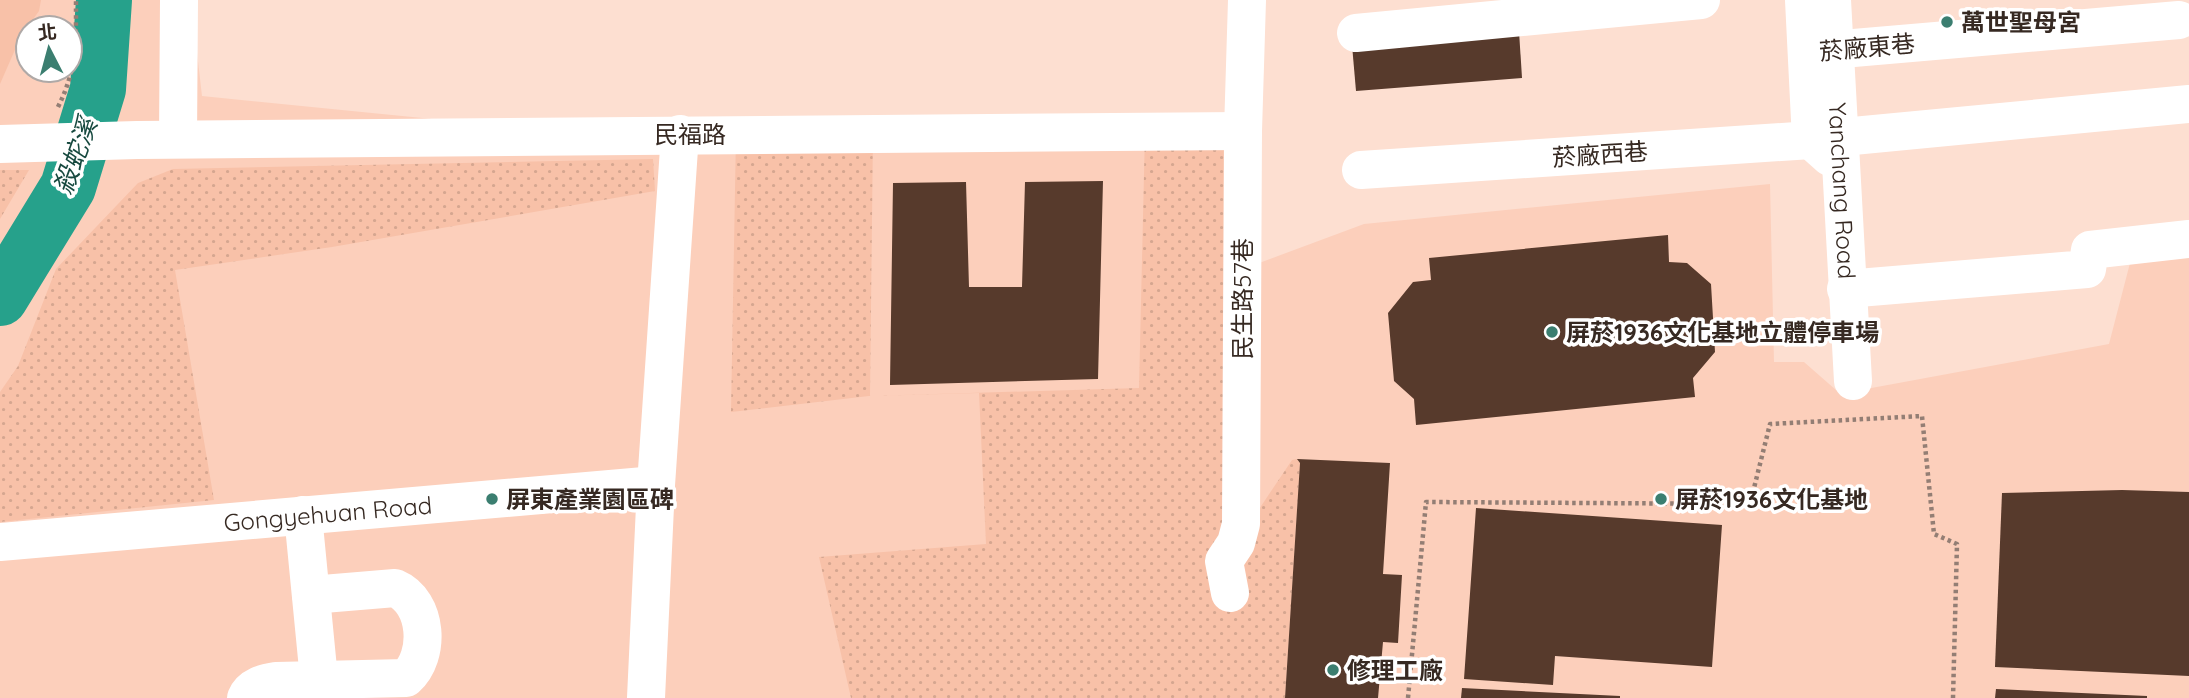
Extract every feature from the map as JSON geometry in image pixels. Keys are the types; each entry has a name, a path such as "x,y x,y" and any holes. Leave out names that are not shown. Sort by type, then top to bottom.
{"street":[{"path":"178,139 179,0"},
{"name":"民生路57巷","path":"1230,593 1224,561 1236,542 1241,524 1243,131 1247,0"},
{"path":"1356,33 1701,0"},
{"path":"1804,0 1834,50"},
{"name":"Yanchang Road","path":"1832,0 1853,381"},
{"path":"1834,50 1857,0"},
{"name":"菸廠東巷","path":"1834,50 2179,20"},
{"path":"1838,144 2189,104"},
{"name":"民福路","path":"17,143 680,134 1243,131"},
{"path":"646,698 656,485 680,134"},
{"name":"菸廠西巷","path":"1361,170 1838,144"},
{"path":"1846,289 2087,269 2090,250 2189,239"},
{"name":"Gongyehuan Road","path":"0,541 656,485"},
{"path":"303,515 319,679"},
{"path":"246,698 248,691 262,684 319,679 406,678 417,668 422,646 419,613 405,592 395,588 311,595"}],"path":[{"path":"17,143 71,81 76,49 76,0"},
{"path":"1408,698 1426,502 1750,504 1770,424 1922,416 1934,534 1957,544 1953,698"}],"shaded area":[{"path":"0,0 191,0 202,96 671,143 1227,139 1243,269 1364,224 1770,184 1774,362 1804,362 1836,390 1866,389 2109,344 2130,263 2189,255 2189,698 0,698"},
{"path":"0,0 41,0 37,14 14,14 14,52 0,84"},
{"path":"1145,131 1243,131 1237,542 1292,460 1297,459 1300,463 1285,698 851,698 819,557 986,544 979,393 881,396 1139,388"},
{"path":"873,133 870,396 731,412 736,134"},
{"path":"653,159 655,191 332,247 175,270 214,500 0,522 0,392 18,366 56,269 138,183 173,169"},
{"path":"0,170 29,170 0,219"}],"building":[{"path":"1519,31 1522,78 1356,91 1352,45"},
{"path":"1103,181 1098,379 890,385 893,183 966,182 969,287 1022,287 1025,182"},
{"name":"屏菸1936文化基地立體停車場","path":"1668,235 1669,262 1687,263 1711,284 1715,352 1693,378 1695,397 1416,425 1414,399 1394,381 1388,313 1413,282 1431,280 1429,258"},
{"path":"1297,459 1390,463 1383,574 1402,575 1398,643 1383,642 1378,698 1285,698 1300,463"},
{"path":"2122,490 2189,492 2189,676 1995,667 2002,493"},
{"path":"1476,508 1722,525 1712,667 1555,656 1553,685 1464,679"},
{"path":"1462,688 1620,696 1620,698 1461,698"},
{"path":"1996,689 2147,696 2147,698 1995,698"}],"waterway":[{"name":"殺蛇溪","path":"0,298 68,187 98,89 104,0"}],"place":[{"name":"萬世聖母宮","path":"1947,22"},
{"name":"屏菸1936文化基地立體停車場","path":"1552,332"},
{"name":"屏東產業園區碑","path":"492,499"},
{"name":"屏菸1936文化基地","path":"1661,499"},
{"name":"修理工廠","path":"1333,670"}]}
